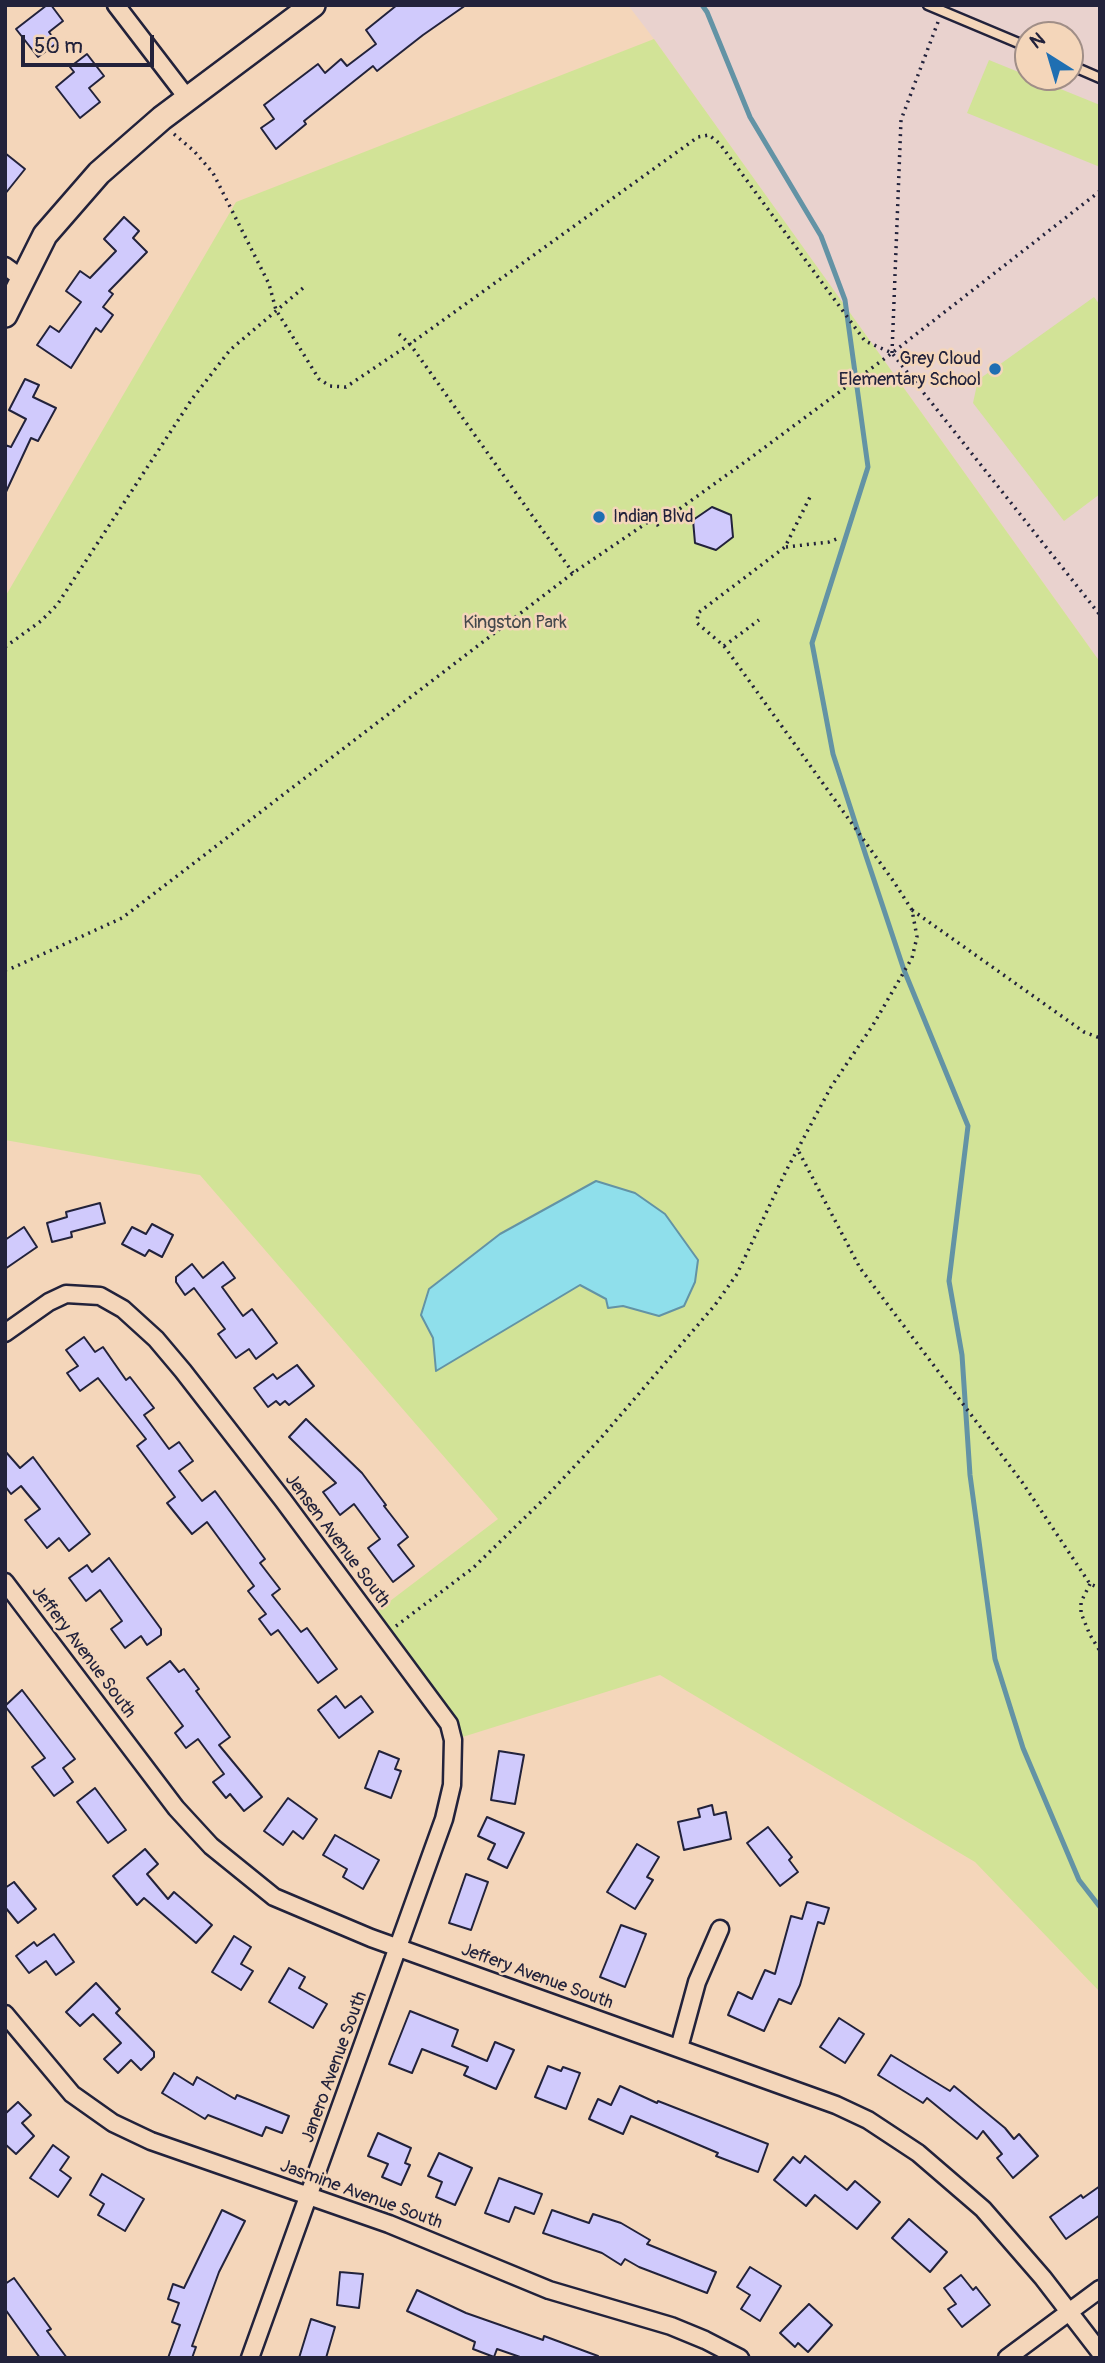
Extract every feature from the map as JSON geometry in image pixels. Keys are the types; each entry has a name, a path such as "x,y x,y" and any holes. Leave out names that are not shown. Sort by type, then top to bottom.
{"street":[{"path":"116,5 188,99"},
{"path":"5,315 14,273 99,173 160,120 313,5"},
{"name":"Jensen Avenue South","path":"5,1333 49,1302 66,1294 100,1296 123,1309 156,1339 183,1371 283,1500 449,1724 453,1740 452,1785 444,1819 398,1948"},
{"name":"Jeffery Avenue South","path":"5,1582 177,1808 211,1846 275,1897 398,1948 836,2105 868,2120 918,2153 983,2208 1100,2352"},
{"path":"679,2048 697,1982 720,1929"},
{"name":"Janero Avenue South","path":"250,2358 398,1948"},
{"name":"Jasmine Avenue South","path":"5,2014 72,2094 113,2123 151,2141 389,2224 549,2290 671,2326 740,2358"},
{"path":"1007,2358 1100,2289"}],"lane":[{"path":"929,5 1014,41"}],"path":[{"path":"892,353 901,120 942,11"},
{"path":"160,120 194,150 213,173 269,284 276,310 319,379 330,386 346,387 698,137 709,135 720,144 865,341 892,353 1100,615"},
{"path":"5,970 122,918 573,573 651,520 657,525 892,353 1100,191"},
{"path":"5,648 41,621 57,605 192,399 230,350 303,288"},
{"path":"399,334 410,344 573,573"},
{"path":"810,497 785,547 698,612 698,623 724,646 912,910 1084,1032 1100,1038"},
{"path":"785,547 829,542 839,538"},
{"path":"724,646 760,620"},
{"path":"383,1635 473,1568 543,1500 600,1439 715,1305 737,1273 769,1205 831,1087 873,1025 912,958 917,937 912,910"},
{"path":"798,1151 860,1268 1022,1482 1090,1584 1100,1588"},
{"path":"1090,1584 1081,1602 1082,1613 1090,1635 1100,1651"}],"shaded area":[{"name":"Grey Cloud Elementary School","path":"628,5 1100,5 1100,662 654,39"}],"green space":[{"name":"Kingston Park","path":"654,39 1100,662 1100,1992 975,1862 660,1675 453,1740 369,1617 498,1519 200,1175 5,1140 5,597 236,202","holes":["596,1181 659,1316 623,1306 608,1308 606,1299 580,1284 436,1370 429,1289 500,1234"]},
{"path":"989,60 1014,70 1014,91 1065,91 1100,105 1100,167 967,113"},
{"path":"1094,297 1100,305 1100,494 1064,521 973,403 978,380"}],"water":[{"path":"596,1181 635,1193 665,1214 698,1260 695,1282 684,1306 659,1316 623,1306 608,1308 606,1299 580,1285 436,1371 433,1338 421,1315 429,1289 500,1234"}],"building":[{"path":"47,5 51,5 63,21 49,32 57,43 38,57 16,29"},
{"path":"397,5 466,5 377,71 373,66 304,121 306,124 276,149 261,128 274,119 264,105 318,64 325,73 341,59 347,66 376,44 366,30"},
{"path":"87,54 104,76 89,88 100,102 80,118 56,87 74,72 70,67"},
{"path":"5,153 25,169 5,194"},
{"path":"124,217 139,231 133,238 147,252 109,291 113,294 103,307 113,315 101,332 96,328 71,368 37,345 50,326 59,332 81,302 66,291 80,271 90,278 116,251 104,239"},
{"path":"25,379 39,385 33,397 56,408 38,441 31,438 5,494 5,445 11,447 26,419 9,410"},
{"path":"712,507 731,515 733,537 716,550 695,543 693,520"},
{"path":"100,1203 105,1223 71,1232 72,1237 52,1242 47,1223 67,1217 66,1212"},
{"path":"152,1224 173,1235 162,1257 149,1250 145,1256 122,1244 132,1227 146,1234"},
{"path":"24,1227 37,1247 5,1269 5,1240"},
{"path":"223,1262 235,1278 222,1287 243,1316 252,1309 277,1343 256,1359 249,1349 236,1358 218,1334 225,1329 194,1288 185,1295 176,1282 176,1277 192,1264 203,1278"},
{"path":"84,1337 95,1352 103,1347 126,1380 130,1377 154,1408 144,1415 169,1449 179,1442 193,1461 179,1471 202,1501 215,1491 265,1559 260,1563 280,1589 272,1595 301,1632 307,1628 337,1669 318,1683 278,1630 271,1635 259,1619 266,1614 248,1591 254,1586 207,1522 192,1534 167,1503 175,1497 137,1446 146,1439 98,1378 80,1391 67,1373 78,1366 66,1350"},
{"path":"297,1365 314,1386 289,1405 285,1401 280,1405 276,1401 268,1407 254,1388 273,1374 277,1379"},
{"path":"306,1419 362,1473 408,1537 398,1545 414,1566 393,1582 368,1548 380,1539 354,1504 340,1515 323,1492 336,1483 289,1437"},
{"path":"5,1451 20,1468 33,1457 90,1534 69,1551 59,1538 47,1548 25,1520 40,1509 21,1486 11,1494 5,1486"},
{"path":"109,1558 161,1629 161,1635 147,1645 141,1636 125,1648 111,1629 122,1621 100,1590 86,1601 69,1578 87,1565 92,1572"},
{"path":"170,1661 179,1672 184,1669 199,1689 196,1691 230,1737 219,1745 262,1797 244,1811 230,1794 226,1798 213,1782 224,1774 198,1739 186,1748 175,1733 183,1726 147,1678"},
{"path":"22,1690 75,1759 63,1768 73,1782 54,1796 32,1767 45,1758 5,1706"},
{"path":"336,1696 345,1708 361,1696 373,1712 339,1738 318,1710"},
{"path":"379,1751 399,1759 395,1769 401,1771 391,1798 365,1788"},
{"path":"499,1751 524,1755 515,1804 491,1800"},
{"path":"95,1788 126,1830 108,1843 77,1802"},
{"path":"288,1798 317,1819 303,1839 293,1831 283,1845 264,1831"},
{"path":"712,1805 714,1815 726,1812 731,1839 684,1850 678,1822 700,1817 698,1809"},
{"path":"487,1817 524,1833 507,1868 488,1859 495,1844 478,1836"},
{"path":"768,1827 792,1857 789,1860 798,1872 780,1886 747,1843"},
{"path":"335,1835 379,1860 363,1889 343,1877 347,1869 323,1855"},
{"path":"637,1844 659,1857 647,1877 653,1880 635,1909 607,1892"},
{"path":"145,1849 158,1864 147,1874 168,1899 174,1892 212,1925 196,1943 144,1898 137,1905 113,1876"},
{"path":"466,1874 488,1882 471,1930 449,1923"},
{"path":"14,1882 36,1909 18,1923 5,1907 5,1888"},
{"path":"807,1902 829,1908 824,1924 818,1922 800,1985 791,2004 779,1999 764,2031 728,2015 738,1992 752,1999 765,1970 775,1974 791,1916 802,1919"},
{"path":"621,1925 646,1934 625,1987 600,1977"},
{"path":"54,1934 74,1962 56,1975 46,1961 29,1973 16,1956 34,1942 37,1946"},
{"path":"234,1936 251,1947 241,1964 253,1971 241,1990 212,1972"},
{"path":"289,1968 305,1977 299,1988 327,2004 313,2028 269,2002"},
{"path":"96,1983 120,2009 116,2013 154,2052 154,2057 141,2070 131,2060 118,2073 104,2059 121,2043 93,2014 80,2026 66,2012"},
{"path":"410,2011 458,2030 452,2046 487,2061 495,2042 514,2050 496,2089 464,2075 468,2067 422,2049 412,2073 389,2064"},
{"path":"839,2018 864,2034 845,2063 820,2047"},
{"path":"891,2055 950,2091 954,2086 1005,2128 1014,2139 1019,2134 1038,2156 1013,2178 997,2158 1002,2154 983,2131 977,2139 927,2098 923,2103 878,2075"},
{"path":"548,2066 561,2071 563,2067 580,2073 566,2109 535,2097"},
{"path":"174,2073 193,2085 197,2077 235,2099 237,2095 289,2116 282,2133 266,2127 262,2136 208,2115 205,2119 162,2093"},
{"path":"620,2086 657,2103 658,2101 768,2144 758,2172 716,2156 718,2153 631,2116 623,2134 589,2119 598,2099 611,2105"},
{"path":"18,2102 31,2115 22,2123 34,2136 16,2154 5,2144 5,2114"},
{"path":"378,2133 411,2148 405,2163 410,2165 401,2185 382,2177 388,2164 368,2156"},
{"path":"53,2145 69,2157 60,2170 71,2178 58,2197 30,2178"},
{"path":"439,2153 472,2168 455,2205 436,2197 442,2182 428,2176"},
{"path":"805,2156 847,2190 855,2181 880,2202 857,2229 815,2195 806,2206 774,2180 793,2157 800,2163"},
{"path":"102,2174 144,2199 125,2231 98,2215 104,2204 90,2195"},
{"path":"499,2178 542,2194 534,2214 515,2207 509,2222 485,2213"},
{"path":"1100,2186 1100,2215 1066,2239 1050,2217 1081,2195 1083,2198"},
{"path":"222,2210 245,2221 219,2272 192,2346 196,2347 192,2358 168,2358 180,2325 172,2322 179,2303 168,2299 173,2284 184,2288"},
{"path":"552,2210 589,2223 593,2214 621,2223 650,2240 647,2244 716,2272 707,2293 625,2259 621,2265 602,2253 543,2233"},
{"path":"909,2219 947,2252 930,2272 892,2238"},
{"path":"750,2267 781,2286 760,2321 741,2309 750,2295 737,2287"},
{"path":"340,2272 363,2274 359,2308 337,2305"},
{"path":"961,2275 973,2290 976,2287 990,2305 962,2327 948,2309 956,2304 944,2288"},
{"path":"14,2278 51,2329 47,2331 67,2358 40,2358 5,2309 5,2284"},
{"path":"417,2290 466,2313 543,2340 544,2336 598,2358 523,2358 497,2349 494,2357 473,2349 475,2342 407,2311"},
{"path":"809,2304 832,2325 808,2352 798,2343 795,2347 780,2333"},
{"path":"311,2319 335,2327 326,2358 299,2358"}],"waterway":[{"path":"702,5 750,117 821,236 845,300 868,467 812,643 833,754 904,970 968,1126 949,1281 962,1355 970,1475 995,1659 1023,1748 1079,1880 1100,1907"}],"place":[{"name":"Grey Cloud Elementary School","path":"995,369"},
{"name":"Indian Blvd","path":"599,517"}]}
